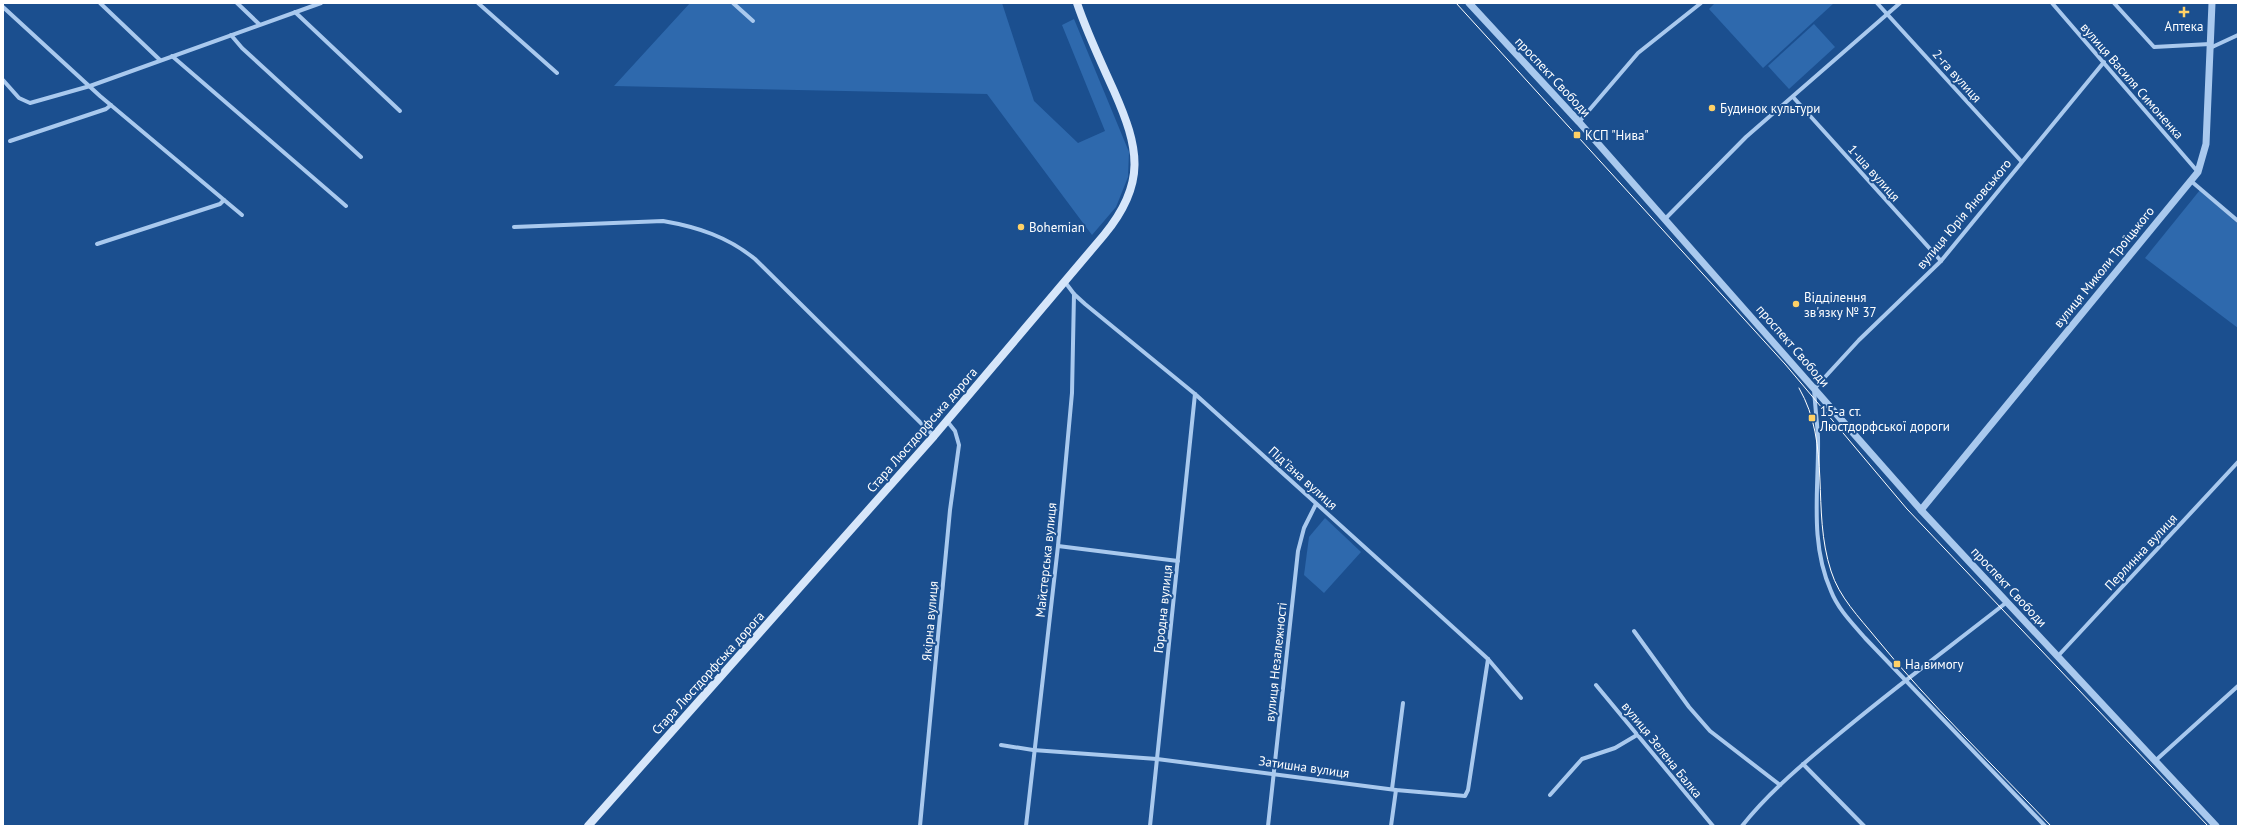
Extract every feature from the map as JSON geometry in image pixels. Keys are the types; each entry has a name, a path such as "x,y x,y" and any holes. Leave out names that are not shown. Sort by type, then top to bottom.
{"main road":[{"name":"Стара Люстдорфська дорога","path":"588,826 934,436 1121,213 1131,190 1136,158 1131,131 1077,3"}],"street":[{"path":"100,3 160,60"},
{"path":"237,3 259,24"},
{"path":"3,80 19,98 30,102 90,86 231,36 259,24 321,3"},
{"path":"478,3 557,73"},
{"path":"733,3 754,21"},
{"name":"проспект Свободи","path":"1469,3 1579,122 1921,510 2216,826"},
{"path":"1579,122 1642,49 1687,16 1701,3"},
{"name":"2-га вулиця","path":"1877,3 2022,161"},
{"path":"1665,219 1746,137 1900,3"},
{"name":"вулиця Василя Симоненка","path":"2052,3 2198,172"},
{"path":"2114,3 2154,47 2210,46 2238,35"},
{"name":"вулиця Миколи Троїцького","path":"1921,510 2198,172 2206,144 2212,3"},
{"path":"3,7 110,105 242,215"},
{"path":"295,12 400,112"},
{"path":"231,36 242,48 361,157"},
{"path":"172,56 346,206"},
{"name":"вулиця Юрія Яновського","path":"1814,389 1859,340 1941,261 2104,62"},
{"name":"1-ша вулиця","path":"1793,97 1941,261"},
{"path":"10,141 106,109 110,105"},
{"path":"2191,181 2238,221"},
{"path":"97,244 220,204 224,200"},
{"path":"514,227 663,221 682,224 723,238 742,248 755,259 934,436"},
{"name":"Підʼїзна вулиця","path":"1065,281 1074,294 1195,394 1488,659 1521,698"},
{"name":"Майстерська вулиця","path":"1026,826 1033,750 1058,546 1072,393 1074,294"},
{"path":"1814,389 1818,437 1815,520 1823,569 1831,592 1844,614 1904,680 2045,826"},
{"name":"Городна вулиця","path":"1150,826 1195,394"},
{"name":"Якірна вулиця","path":"920,826 950,510 960,445 956,431 947,421"},
{"name":"Перлинна вулиця","path":"2058,656 2238,462"},
{"name":"вулиця Незалежності","path":"1268,826 1298,551 1304,528 1316,504"},
{"path":"1058,546 1178,561"},
{"path":"1742,826 1780,785 1804,764 1904,680 2007,602"},
{"path":"1634,631 1689,707 1710,731 1780,785"},
{"name":"Затишна вулиця","path":"1001,745 1033,750 1157,760 1274,773 1394,790 1466,795 1488,659"},
{"name":"вулиця Зелена Балка","path":"1596,685 1713,826"},
{"path":"2155,761 2238,686"},
{"path":"1391,826 1403,702"},
{"path":"1550,795 1582,760 1615,748 1637,735"},
{"path":"1804,764 1864,826"}],"shaded area":[{"path":"690,3 1002,3 1034,101 1078,143 1105,131 1062,25 1074,19 1129,152 1128,177 1116,207 1092,235 987,94 614,86"},
{"path":"1715,3 1834,3 1763,68 1709,9"},
{"path":"1814,24 1835,47 1789,89 1768,66"},
{"path":"2200,190 2238,224 2238,328 2145,258"},
{"path":"1325,518 1361,552 1324,593 1304,575 1309,537"}],"tram line":[{"path":"1456,3 1785,364 1907,509 2208,826"},
{"path":"1799,388 1809,410 1815,432 1825,548 1831,571 1844,598 1918,686 2051,826"}],"place":[{"name":"Аптека","path":"2184,12"},
{"name":"Будинок культури","path":"1712,108"},
{"name":"КСП \"Нива\"","path":"1577,135"},
{"name":"Bohemian","path":"1021,227"},
{"name":"Відділення зв'язку № 37","path":"1796,304"},
{"name":"15-а ст. Люстдорфської дороги","path":"1812,418"},
{"name":"На вимогу","path":"1897,664"}]}
